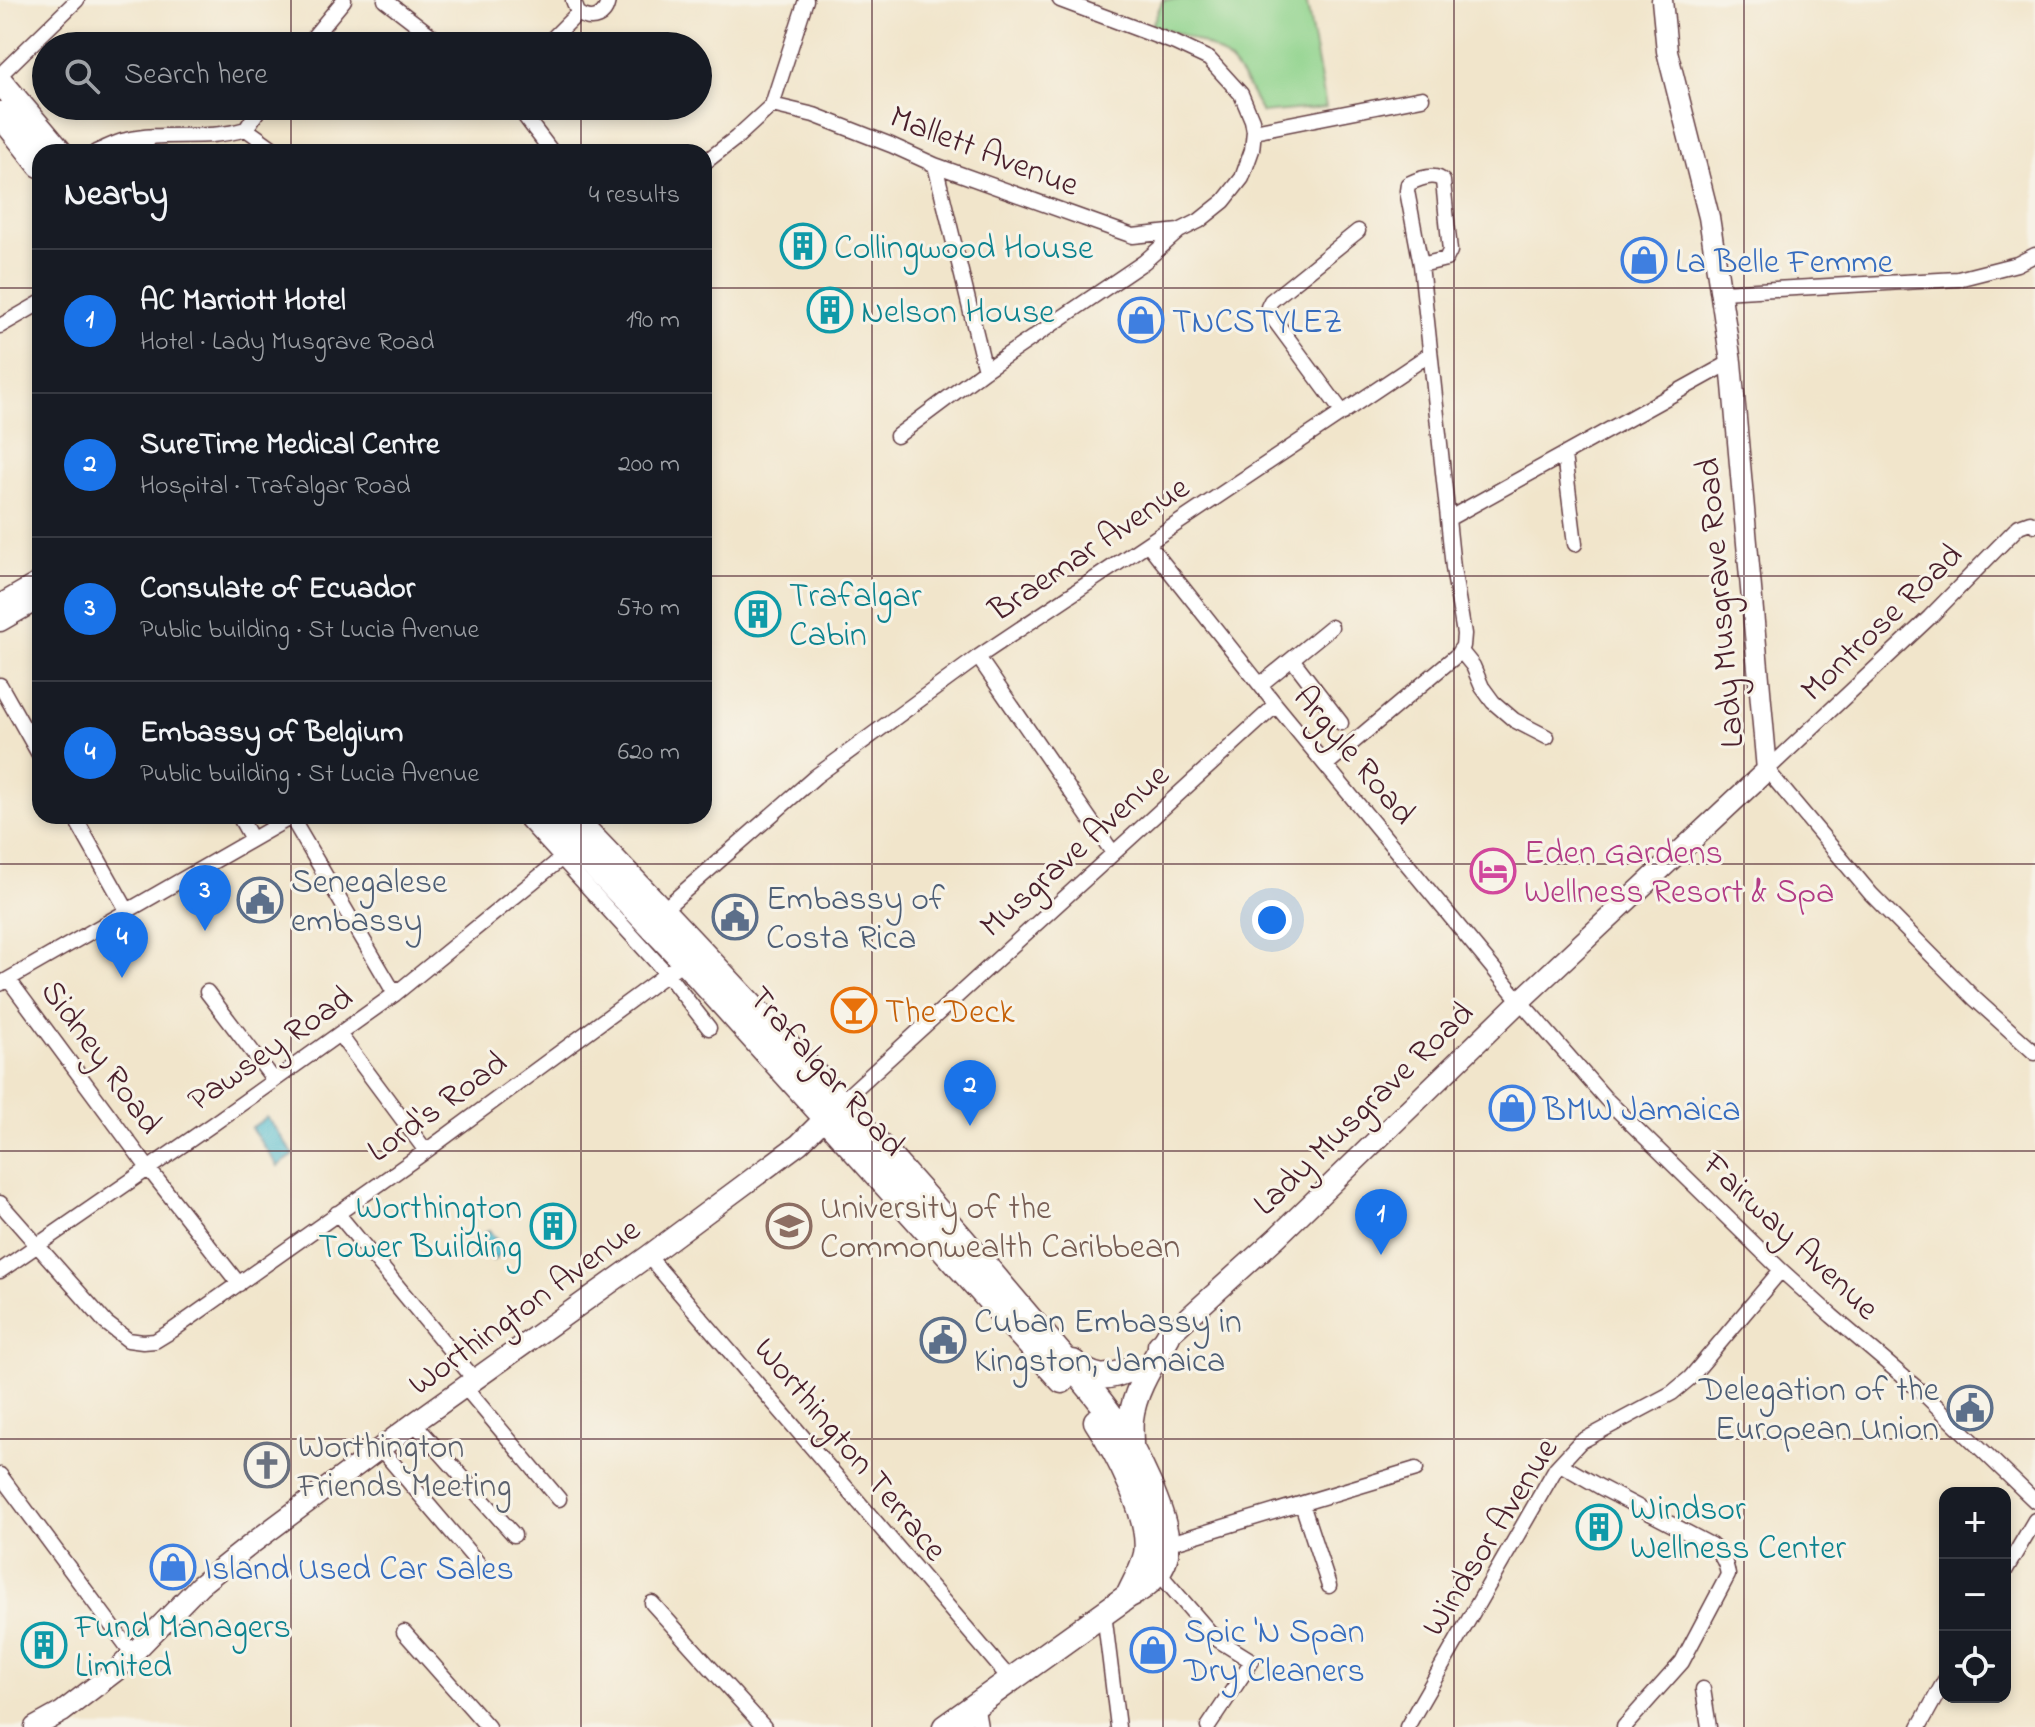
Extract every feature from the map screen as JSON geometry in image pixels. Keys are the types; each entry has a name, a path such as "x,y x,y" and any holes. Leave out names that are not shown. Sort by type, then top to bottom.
{"main road":[{"name":"Lady Musgrave Road","path":"1092,1403 1277,1237 1520,1001 1767,770 1731,362 1709,217 1667,51 1662,0"},
{"path":"0,81 32,119"},
{"path":"0,114 32,155"},
{"path":"33,120 53,144"},
{"path":"0,605 32,587"},
{"path":"0,621 32,603"},
{"name":"Trafalgar Road","path":"553,824 676,968 833,1110 1053,1345 1092,1403"},
{"name":"Trafalgar Road","path":"580,824 663,910 833,1110 1092,1403"},
{"name":"Worthington Avenue","path":"35,1727 62,1712 117,1670 200,1585 254,1542 799,1144 833,1110"},
{"path":"1131,1446 1133,1408 1168,1336"},
{"path":"1053,1345 1093,1375 1109,1378 1131,1369"},
{"path":"945,1727 978,1716 1010,1679 1146,1586 1158,1572 1167,1544 1152,1494 1131,1446 1092,1403"},
{"path":"1092,1403 1119,1459 1146,1533 1145,1556 1128,1596"}],"street":[{"path":"44,32 77,0"},
{"path":"318,32 344,0"},
{"path":"385,0 427,32"},
{"path":"556,32 575,7 589,18 595,18 605,11 608,0"},
{"path":"712,157 772,105 806,0"},
{"path":"897,436 985,370 1144,262 1179,231 1199,221 1224,201 1242,178 1252,150 1254,131 1241,94 1209,59 1060,0"},
{"path":"0,75 32,44"},
{"path":"1254,131 1422,98"},
{"name":"Mallett Avenue","path":"772,105 814,115 935,165 1133,236 1179,231"},
{"path":"115,144 160,136 228,134 246,129 252,120"},
{"path":"528,120 546,144"},
{"path":"246,129 267,144"},
{"path":"144,144 160,136"},
{"path":"935,165 985,370"},
{"path":"1326,765 1463,646 1421,265 1407,191 1408,184 1439,177 1443,181 1450,251 1446,259 1421,265"},
{"path":"1343,413 1269,313 1268,307 1271,301 1358,231"},
{"path":"1721,292 1958,279 2017,264 2035,255"},
{"path":"0,326 32,308"},
{"name":"Braemar Avenue","path":"663,910 816,776 978,657 1430,354"},
{"path":"1448,519 1731,362"},
{"path":"1564,455 1575,544"},
{"name":"Montrose Road","path":"1767,770 1930,617 2019,526 2030,522 2035,525"},
{"name":"Argyle Road","path":"1148,544 1520,1001"},
{"path":"1260,685 1331,627"},
{"path":"1460,650 1473,666 1493,702 1514,720 1547,737"},
{"path":"978,657 1113,853"},
{"path":"1292,659 1341,723"},
{"path":"0,685 32,742"},
{"name":"Musgrave Avenue","path":"833,1110 1276,705"},
{"path":"1767,770 1871,894 1975,999 2035,1053"},
{"path":"78,824 128,912"},
{"path":"244,824 252,839"},
{"path":"5,982 278,824"},
{"path":"297,824 395,994"},
{"path":"530,824 676,968 709,1028"},
{"name":"Pawsey Road","path":"0,1271 395,994 562,858"},
{"name":"Lord's Road","path":"0,1203 106,1323 128,1340 155,1341 426,1151 676,968"},
{"name":"Sidney Road","path":"5,982 239,1284"},
{"path":"207,992 274,1080"},
{"name":"Fairway Avenue","path":"1520,1001 1606,1099 1781,1270 1925,1395 2035,1501"},
{"path":"339,1034 426,1151"},
{"path":"337,1213 559,1499"},
{"name":"Worthington Terrace","path":"648,1256 1010,1679"},
{"name":"Windsor Avenue","path":"1407,1727 1560,1464 1580,1442 1681,1386 1781,1270"},
{"path":"414,1423 514,1535"},
{"path":"380,1448 478,1563"},
{"path":"1560,1464 1711,1545 1727,1565 1728,1575 1682,1662 1624,1727"},
{"path":"1167,1544 1416,1469"},
{"path":"0,1475 132,1653"},
{"path":"1302,1504 1329,1586"},
{"path":"2011,1561 2035,1520"},
{"path":"1158,1572 1215,1638 1252,1661 1208,1727"},
{"path":"652,1603 764,1727"},
{"path":"1104,1613 1118,1727"},
{"path":"404,1632 488,1727"},
{"path":"1703,1689 1709,1727"},
{"path":"1919,1727 1939,1691"}],"green space":[{"path":"1163,0 1306,0 1326,107 1262,113 1240,75 1224,56 1195,40 1152,25"}],"water":[{"path":"267,1117 294,1155 278,1166 251,1128"},
{"path":"489,1230 505,1252 493,1260 478,1238"}],"place":[{"name":"Collingwood House","path":"803,246"},
{"name":"La Belle Femme","path":"1644,260"},
{"name":"Nelson House","path":"830,310"},
{"name":"TNCSTYLEZ","path":"1141,320"},
{"name":"Trafalgar Cabin","path":"758,614"},
{"name":"Eden Gardens Wellness Resort & Spa","path":"1493,871"},
{"name":"Senegalese embassy","path":"260,900"},
{"name":"Embassy of Costa Rica","path":"735,917"},
{"name":"Consulate of Ecuador","path":"205,931"},
{"name":"Embassy of Belgium","path":"122,978"},
{"name":"The Deck","path":"854,1010"},
{"name":"BMW Jamaica","path":"1512,1108"},
{"name":"SureTime Medical Centre","path":"970,1126"},
{"name":"Worthington Tower Building","path":"553,1226"},
{"name":"University of the Commonwealth Caribbean","path":"789,1226"},
{"name":"AC Marriott Hotel","path":"1381,1255"},
{"name":"Cuban Embassy in Kingston, Jamaica","path":"943,1340"},
{"name":"Delegation of the European Union","path":"1970,1408"},
{"name":"Worthington Friends Meeting","path":"267,1465"},
{"name":"Windsor Wellness Center","path":"1599,1527"},
{"name":"Island Used Car Sales","path":"173,1567"},
{"name":"Fund Managers Limited","path":"44,1645"},
{"name":"Spic 'N Span Dry Cleaners","path":"1153,1650"}]}
